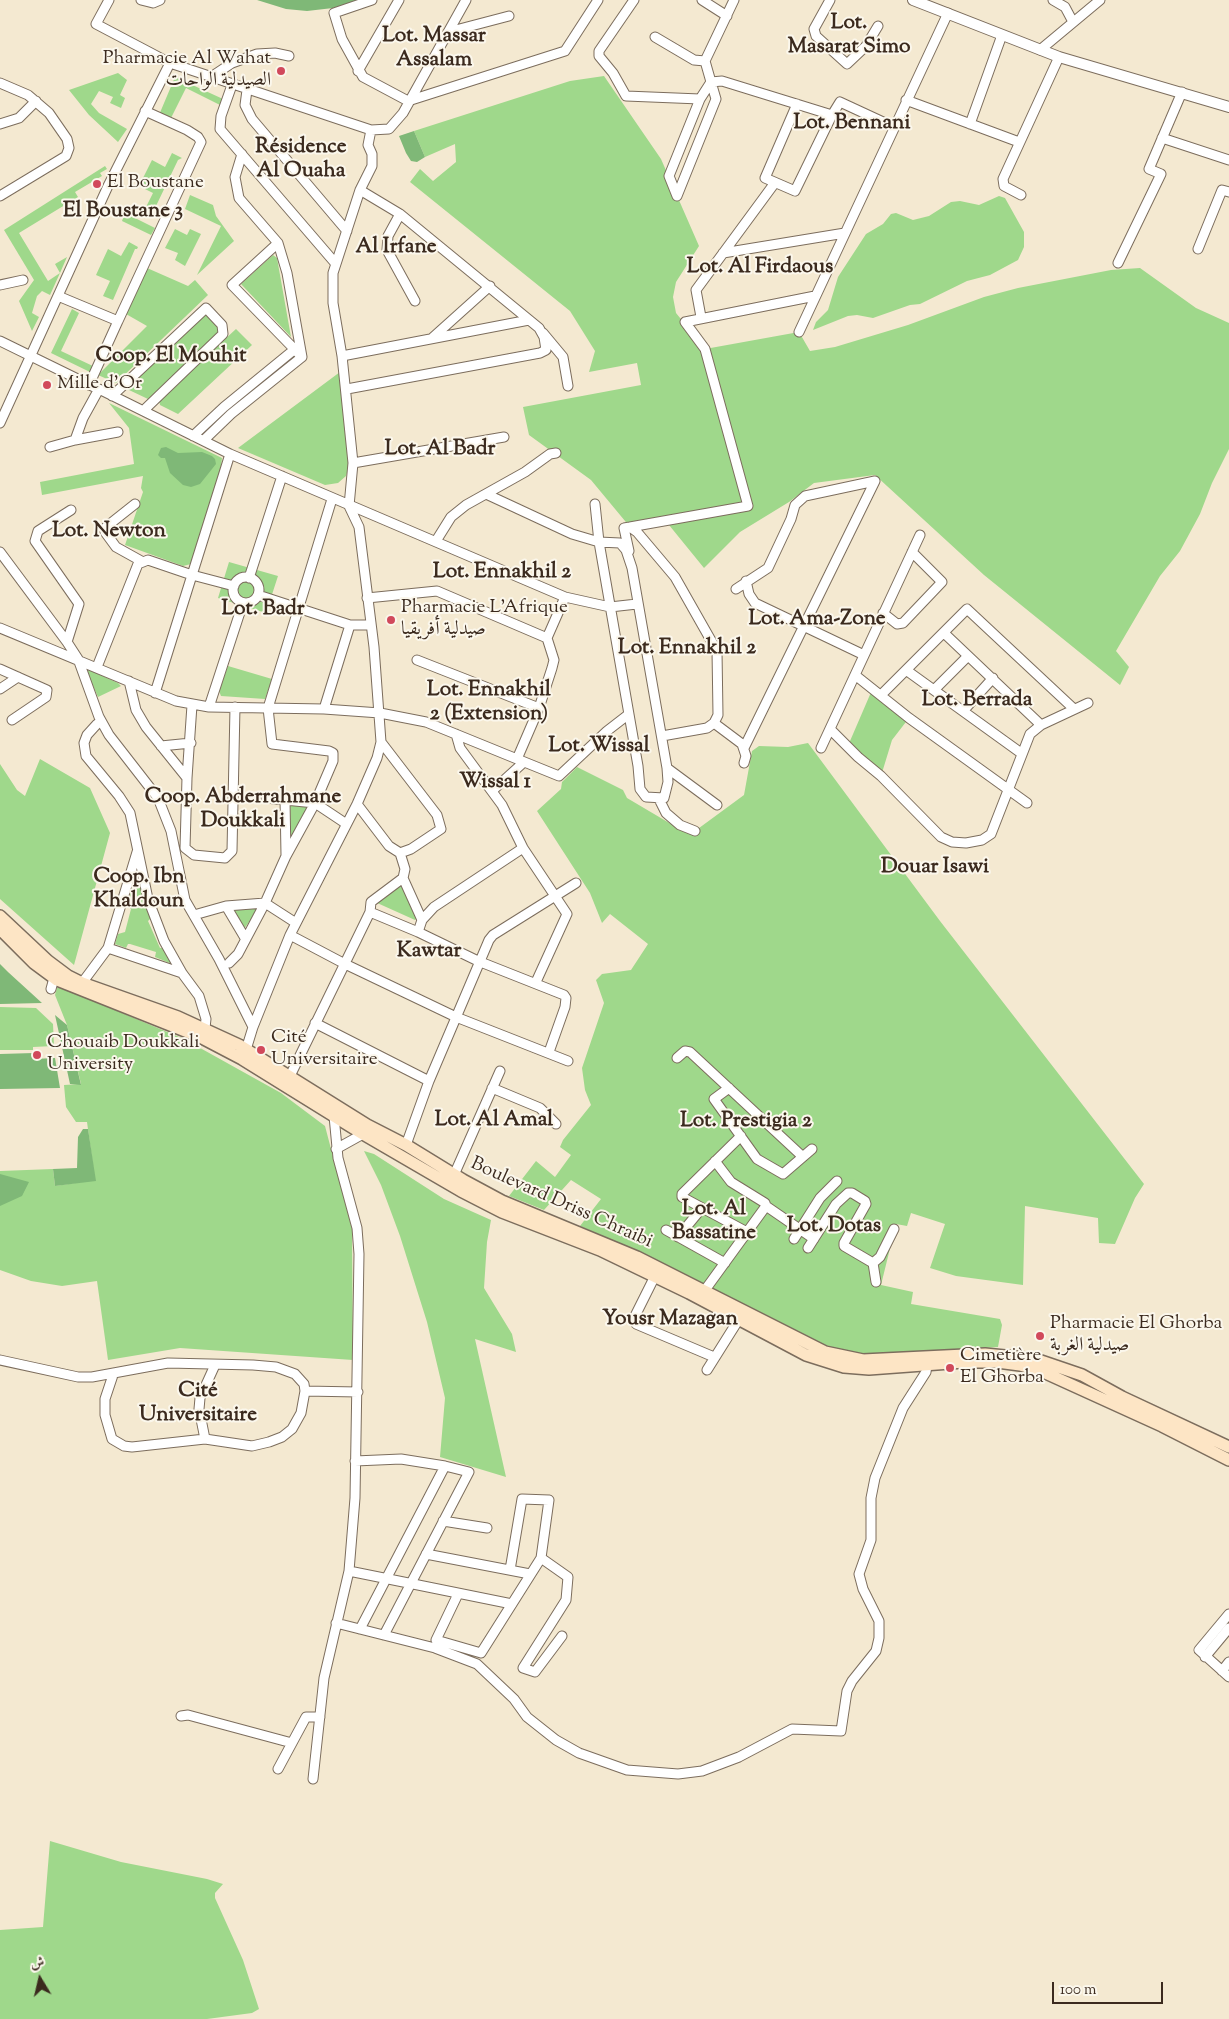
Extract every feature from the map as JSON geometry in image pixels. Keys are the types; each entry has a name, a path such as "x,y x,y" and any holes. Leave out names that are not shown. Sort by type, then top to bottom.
{"main road":[{"name":"Boulevard Driss Chraibi","path":"0,916 48,961 82,983 205,1028 290,1076 367,1125 406,1145 454,1175 502,1201 705,1290 825,1352 863,1360 927,1365 997,1362 1041,1371 1206,1441 1229,1447"},
{"name":"Boulevard Driss Chraibi","path":"0,929 34,962 52,984 68,986 200,1037 243,1049 334,1116 448,1184 502,1212 582,1237"},
{"name":"Boulevard Driss Chraibi","path":"602,1245 655,1276 806,1355 825,1363 869,1369 986,1354 1035,1359 1082,1375 1206,1441 1229,1460"}],"street":[{"path":"109,0 96,24 170,63 372,130 389,129 393,126 466,0"},
{"path":"141,0 153,3 160,0"},
{"path":"372,0 334,13 342,39 363,77 408,101 565,51 598,0"},
{"path":"358,71 399,0"},
{"path":"634,0 599,52 599,56 614,73 626,96 700,99"},
{"path":"702,0 727,16"},
{"path":"734,0 705,62 711,82 716,99 677,196 669,176 700,99 711,82 722,80 832,115"},
{"path":"830,0 814,29 816,36 847,64 866,46 878,26"},
{"path":"913,0 1058,57 1229,107"},
{"path":"1053,0 1065,7 1073,22"},
{"path":"1040,50 1100,0"},
{"path":"799,332 906,100 948,14"},
{"path":"448,32 509,16"},
{"path":"970,124 1002,35"},
{"path":"655,37 694,60 705,62"},
{"path":"210,77 232,63 257,54 275,53 289,56"},
{"path":"1021,195 1004,186 1003,179 1058,57"},
{"path":"0,423 145,111 170,63"},
{"path":"0,83 28,95 49,113 68,139 69,153 0,196"},
{"path":"232,85 220,129 336,264"},
{"path":"248,90 245,105 252,119 347,230"},
{"path":"1118,263 1161,174 1149,170 1182,92"},
{"path":"906,100 1019,142"},
{"path":"0,124 19,118 36,101"},
{"path":"797,104 765,178 774,184 794,191 840,102 894,127"},
{"path":"89,385 201,142 198,137 187,130 145,111"},
{"path":"243,1049 290,935 356,804 377,758 381,742 380,713 359,527 349,506 353,463 347,389 332,286 336,264 360,190 372,166 372,154 368,145 372,130"},
{"path":"1162,138 1229,160"},
{"path":"242,154 235,177 239,198 278,243 286,273 302,357"},
{"path":"701,317 696,290 774,184"},
{"path":"360,190 400,214 490,286 542,331 563,357 568,386"},
{"path":"1198,249 1222,190 1229,192"},
{"path":"400,214 388,236 387,250 415,301"},
{"path":"723,254 845,233"},
{"path":"278,243 232,285 302,357"},
{"path":"0,285 23,280"},
{"path":"431,339 490,286"},
{"path":"58,296 118,321"},
{"path":"627,528 748,506 705,349 685,322 701,317 815,296"},
{"path":"112,396 206,308 222,325 223,334 143,411"},
{"path":"342,356 529,320"},
{"path":"347,389 540,353 546,350 542,331"},
{"path":"0,340 230,454 332,499 436,540 566,597 610,607 638,604"},
{"path":"193,436 224,407 294,349"},
{"path":"204,440 231,414 302,357"},
{"path":"75,440 83,418 99,389"},
{"path":"224,407 231,414"},
{"path":"50,447 118,432"},
{"path":"353,463 504,437"},
{"path":"436,540 451,517 550,454 556,453"},
{"path":"155,693 230,454"},
{"path":"249,578 282,476"},
{"path":"736,589 768,568 791,519 794,505 805,496 875,481 806,626 744,748 744,763"},
{"path":"486,494 572,534 599,542 624,546 630,558"},
{"path":"229,963 238,954 265,904 286,856 315,803 333,761 332,753 329,750 272,744 268,708 332,499"},
{"path":"135,504 106,527 105,532 116,546 143,562"},
{"path":"595,504 599,542 640,789 646,797 659,799 666,794 667,768 630,558 627,528"},
{"path":"67,642 79,604 35,541 38,530 71,510"},
{"path":"627,528 637,532 675,577 718,651 718,715 714,723 707,728 662,736"},
{"path":"821,748 920,535"},
{"path":"0,552 78,659 99,717 109,735 158,798 171,831 185,900 219,959 253,1027"},
{"path":"883,613 896,624 903,623 942,582 912,552"},
{"path":"97,667 135,570 143,562 148,560 192,575 234,586"},
{"path":"242,578 249,578 257,584 258,595 254,601 243,602 236,598 234,586 242,578"},
{"path":"746,581 749,594 755,603 864,655"},
{"path":"367,598 437,591 546,638"},
{"path":"258,595 350,625 371,626"},
{"path":"492,791 521,761 554,660 546,638 566,597"},
{"path":"209,707 243,602"},
{"path":"881,695 967,609 1074,709"},
{"path":"324,709 350,625"},
{"path":"0,628 78,659 155,693 192,705 324,709 380,713 426,722 559,776 607,730 629,714"},
{"path":"944,633 1041,725"},
{"path":"935,689 968,656"},
{"path":"417,660 539,708"},
{"path":"0,669 43,688 47,694 46,697 12,720"},
{"path":"906,670 935,689 1021,753"},
{"path":"855,674 1027,803"},
{"path":"0,689 18,677"},
{"path":"964,710 993,678"},
{"path":"129,681 136,710 146,727 187,778"},
{"path":"830,729 858,757 881,776 940,837 952,842 982,840 991,834 1030,734 1041,725 1088,703"},
{"path":"192,705 185,848 194,855 225,858 232,851 235,707"},
{"path":"714,723 744,748"},
{"path":"97,724 87,735 84,744 86,756 124,803 134,825 144,880 158,928 182,973 202,1003 206,1018 205,1028"},
{"path":"456,734 460,748 502,805 523,848 568,914 536,982"},
{"path":"381,742 437,815 441,827 439,832 411,849 400,853"},
{"path":"161,746 191,743"},
{"path":"667,768 717,806"},
{"path":"266,798 315,803 345,823"},
{"path":"659,799 666,813 680,825 695,831"},
{"path":"285,800 286,856"},
{"path":"356,804 390,846 400,853 404,869 403,878 422,920"},
{"path":"82,983 108,948 138,846"},
{"path":"418,932 422,920 449,896 523,848"},
{"path":"130,878 144,880"},
{"path":"290,1076 370,912 371,902 403,878"},
{"path":"406,1145 429,1081 478,961 493,935 554,895 576,883"},
{"path":"194,915 226,906 265,904 296,923"},
{"path":"226,906 246,938"},
{"path":"370,912 418,932 478,961 536,982 558,992 566,998 549,1052"},
{"path":"290,935 345,964 456,1017 568,1061"},
{"path":"108,948 182,973"},
{"path":"315,1023 429,1081"},
{"path":"677,1058 681,1052 690,1052 803,1157"},
{"path":"454,1175 500,1071"},
{"path":"492,1088 540,1108 556,1124"},
{"path":"729,1088 714,1099 757,1159 783,1174 812,1149"},
{"path":"313,1779 324,1678 349,1571 355,1498 359,1254 356,1228 336,1149 334,1116"},
{"path":"336,1149 363,1134"},
{"path":"741,1136 682,1194 682,1197 747,1232"},
{"path":"715,1161 730,1182 765,1203 766,1206 814,1239"},
{"path":"794,1239 820,1198 837,1182"},
{"path":"808,1248 836,1204 848,1194 852,1194 865,1201 866,1204 844,1246 873,1263"},
{"path":"705,1290 766,1206"},
{"path":"678,1237 702,1208"},
{"path":"873,1263 880,1257 894,1229"},
{"path":"666,1230 725,1263"},
{"path":"873,1263 876,1282"},
{"path":"655,1276 635,1316 636,1324 714,1357"},
{"path":"707,1370 739,1319"},
{"path":"0,1360 78,1377 113,1375 161,1364 276,1367 295,1374 304,1384 305,1391 297,1420 292,1429 282,1437 252,1446 204,1439 132,1447 112,1439 103,1406 113,1375"},
{"path":"204,1439 198,1409 200,1398 215,1365"},
{"path":"336,1623 435,1648 477,1664 514,1699 528,1717 556,1740 579,1753 627,1770 678,1774 702,1771 739,1757 792,1729 840,1732 847,1691 852,1681 876,1651 880,1638 879,1621 863,1589 859,1574 871,1540 871,1498 875,1478 903,1408 926,1372 927,1365"},
{"path":"305,1391 358,1392"},
{"path":"356,1461 402,1459 469,1472 384,1635"},
{"path":"360,1629 445,1466"},
{"path":"458,1594 436,1640 481,1652 541,1558 549,1500 522,1500 510,1570"},
{"path":"443,1521 487,1528"},
{"path":"426,1554 530,1574"},
{"path":"541,1558 568,1577 566,1600 523,1668 535,1672 562,1636"},
{"path":"349,1571 512,1604"},
{"path":"1229,1614 1200,1647 1200,1653 1229,1677"},
{"path":"1205,1657 1229,1628"},
{"path":"1222,1670 1229,1662"},
{"path":"181,1716 188,1715 292,1743"},
{"path":"278,1769 306,1718 320,1717"}],"green space":[{"path":"257,0 359,0 333,8 307,11 286,9"},
{"path":"118,73 127,80 120,95 125,98 121,108 110,103 113,97 99,91 91,104 99,113 127,129 118,142 89,115 69,90"},
{"path":"604,76 661,159 699,246 676,282 673,297 676,313 705,349 799,332 810,351 835,347 908,325 984,297 1018,288 1111,270 1140,268 1196,308 1229,323 1229,449 1212,483 1200,514 1180,551 1160,576 1116,651 1129,667 1120,685 984,575 875,475 814,483 789,502 740,532 704,568 669,525 630,527 591,480 529,435 523,407 641,385 637,363 589,372 595,351 570,311 410,182 420,169 433,181 456,162 455,144 425,157 414,131 570,81"},
{"path":"175,77 223,99 222,106 186,88 170,120 159,115"},
{"path":"414,131 425,157 417,162 411,161 399,136"},
{"path":"172,153 182,158 178,160 156,206 158,208 156,210 150,209 146,207 153,193 139,186 152,160 165,167"},
{"path":"105,166 107,169 100,173 102,176 75,192 78,197 19,233 48,281 60,273 50,295 42,291 37,296 32,313 39,317 32,331 19,301 34,280 4,230"},
{"path":"190,195 213,205 216,216 234,241 197,275 221,226 185,209"},
{"path":"999,196 1005,198 1024,232 1024,247 1018,260 990,275 967,281 920,304 910,305 873,318 857,315 848,316 813,330 816,322 828,310 838,277 866,234 883,224 891,214 896,213 913,220 929,216 951,202 960,201 979,205"},
{"path":"125,213 155,228 151,235 122,221"},
{"path":"175,229 187,235 190,229 201,234 185,266 175,260 178,253 165,248"},
{"path":"129,242 138,247 135,249 113,300 103,296 110,281 96,275 108,249 121,256"},
{"path":"273,255 277,258 291,337 241,284"},
{"path":"67,257 60,273 55,264"},
{"path":"147,268 188,286 195,280 208,295 116,383 98,375 147,326 126,314"},
{"path":"72,309 79,313 61,351 95,367 92,373 51,353"},
{"path":"205,314 220,329 217,336 148,399 129,390 128,387"},
{"path":"236,329 252,345 178,414 160,405 159,400"},
{"path":"340,372 350,464 346,476 338,483 325,485 238,448"},
{"path":"109,403 222,458 220,475 191,564 183,566 125,545 143,492 141,488 143,476 42,495 40,482 134,464 129,428"},
{"path":"166,447 178,453 202,452 212,456 216,464 200,484 191,487 183,485 170,473 165,458 161,458 158,455 161,448"},
{"path":"229,562 278,576 266,613 218,598"},
{"path":"228,666 272,679 265,699 221,696 219,691"},
{"path":"85,668 118,683 121,686 98,697"},
{"path":"872,690 909,718 892,740 881,776 847,748"},
{"path":"808,743 940,921 1144,1184 1135,1198 1115,1244 1099,1243 1098,1218 1025,1206 1023,1285 956,1276 930,1268 945,1224 911,1213 907,1226 896,1224 881,1285 913,1292 911,1304 1000,1319 1002,1325 998,1347 876,1355 848,1353 819,1346 631,1249 580,1226 601,1199 571,1180 544,1210 509,1196 536,1161 555,1177 571,1155 560,1147 563,1140 591,1105 585,1090 582,1068 604,1003 596,980 602,974 631,970 648,944 610,914 602,923 590,893 537,811 561,789 562,782 577,767 623,790 627,798 671,824 695,831 744,795 752,751 759,746 788,747"},
{"path":"40,759 90,788 110,833 74,965 0,899 0,764 17,790 25,796"},
{"path":"304,803 308,807 291,837 290,804"},
{"path":"136,881 141,882 151,918 148,921 160,948 163,948 172,964 155,957 156,952 130,944 126,948 115,944 118,934 125,932 131,909 127,906 132,886"},
{"path":"400,883 417,918 415,920 375,902"},
{"path":"258,906 258,909 244,929 233,910"},
{"path":"0,964 8,972 42,1003 0,1004"},
{"path":"60,987 184,1039 281,1093 325,1126 352,1229 353,1360 180,1348 108,1360 97,1281 62,1286 31,1281 0,1270 0,1171 53,1169 55,1186 95,1180 87,1122 76,1122 66,1107 64,1085 81,1084 67,1025 55,995 57,988"},
{"path":"0,1007 36,1008 53,1024 54,1046 33,1047 33,1050 0,1050"},
{"path":"55,1015 67,1025 81,1085 70,1084"},
{"path":"34,1053 34,1059 55,1058 60,1088 0,1089 0,1054"},
{"path":"83,1129 88,1129 96,1181 55,1186 53,1169 77,1168 78,1137"},
{"path":"364,1151 374,1154 444,1199 491,1220 487,1242 484,1288 512,1334 516,1352 475,1339 506,1477 440,1457 445,1398 427,1322 400,1236 381,1185"},
{"path":"0,1174 29,1182 22,1196 0,1206"},
{"path":"50,1841 121,1862 207,1879 223,1884 215,1893 215,1898 243,1960 259,2009 252,2013 207,2019 0,2019 0,1930 43,1927"}],"place":[{"name":"Pharmacie Al Wahat الصيدلية الواحات","path":"281,71"},
{"name":"El Boustane","path":"97,184"},
{"name":"Mille d'Or","path":"47,385"},
{"name":"Pharmacie L'Afrique صيدلية أفريقيا","path":"391,620"},
{"name":"Cité Universitaire","path":"261,1050"},
{"name":"Chouaib Doukkali University","path":"37,1055"},
{"name":"Pharmacie El Ghorba صيدلية الغربة","path":"1040,1336"},
{"name":"Cimetière El Ghorba","path":"950,1368"}],"district":[{"name":"Lot. Masarat Simo","path":"849,36"},
{"name":"Lot. Massar Assalam","path":"434,49"},
{"name":"Lot. Bennani","path":"852,124"},
{"name":"Résidence Al Ouaha","path":"301,160"},
{"name":"El Boustane 3","path":"123,212"},
{"name":"Al Irfane","path":"396,248"},
{"name":"Lot. Al Firdaous","path":"760,268"},
{"name":"Coop. El Mouhit","path":"171,357"},
{"name":"Lot. Al Badr","path":"440,450"},
{"name":"Lot. Newton","path":"109,532"},
{"name":"Lot. Ennakhil 2","path":"502,573"},
{"name":"Lot. Badr","path":"263,610"},
{"name":"Lot. Ama-Zone","path":"817,620"},
{"name":"Lot. Ennakhil 2","path":"687,649"},
{"name":"Lot. Berrada","path":"977,701"},
{"name":"Lot. Ennakhil 2 (Extension)","path":"489,703"},
{"name":"Lot. Wissal","path":"599,747"},
{"name":"Wissal 1","path":"495,783"},
{"name":"Coop. Abderrahmane Doukkali","path":"243,810"},
{"name":"Douar Isawi","path":"935,868"},
{"name":"Coop. Ibn Khaldoun","path":"139,890"},
{"name":"Kawtar","path":"429,952"},
{"name":"Lot. Al Amal","path":"494,1121"},
{"name":"Lot. Prestigia 2","path":"746,1122"},
{"name":"Lot. Al Bassatine","path":"714,1222"},
{"name":"Lot. Dotas","path":"834,1227"},
{"name":"Yousr Mazagan","path":"670,1320"},
{"name":"Cité Universitaire","path":"198,1404"}]}
